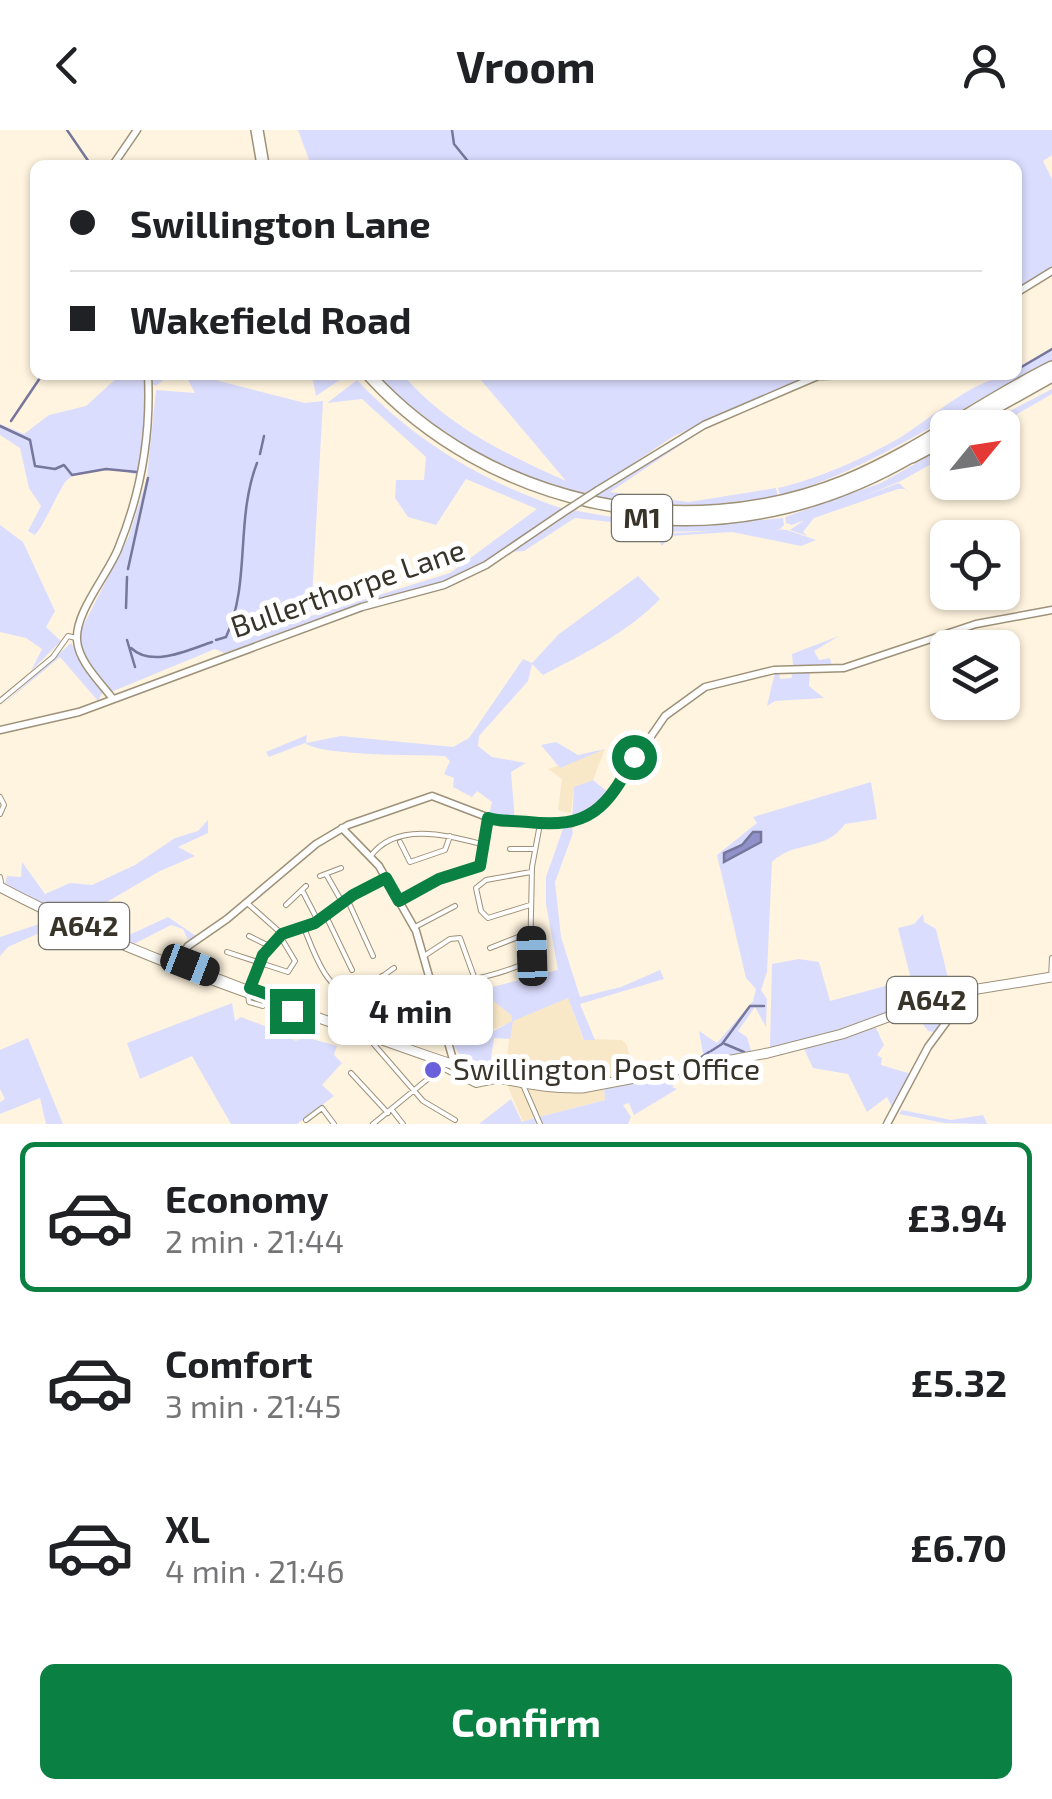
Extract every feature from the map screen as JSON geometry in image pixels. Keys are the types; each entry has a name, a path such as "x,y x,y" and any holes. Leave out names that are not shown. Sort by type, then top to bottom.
{"highway":[{"path":"254,130 258,160"},
{"name":"M1","path":"374,380 420,422 500,471 576,499 660,512 753,506 824,488 892,458 1052,365"},
{"name":"M1","path":"365,380 413,425 480,469 563,503 606,513 668,520 754,514 820,498 895,466 930,446"},
{"path":"992,410 1052,380"},
{"path":"996,410 1052,380"}],"main road":[{"name":"A642","path":"0,882 175,965 371,1038 502,1077 582,1088 746,1058 842,1034 971,989 1051,978"}],"street":[{"path":"116,160 137,130"},
{"path":"1022,290 1052,271"},
{"path":"112,699 84,662 76,638 80,621 116,554 138,490 147,439 148,380"},
{"name":"Bullerthorpe Lane","path":"0,730 67,716 362,607 444,585 486,565 704,424 807,380"},
{"path":"175,965 181,954 342,828 432,796 488,818 570,824 591,816 615,791 665,716 689,696 723,679 790,668 844,668 976,624 1052,610"},
{"path":"0,700 53,657 68,636 76,638"},
{"path":"0,797 4,805 0,814"},
{"path":"399,901 439,879 480,866 488,818"},
{"path":"392,993 432,984 476,982 530,961 531,872 540,824"},
{"path":"342,828 386,878 414,927 432,984 449,1064 373,1124"},
{"path":"370,857 378,848 423,832 485,845"},
{"path":"399,840 410,862 445,850 450,836"},
{"path":"510,849 535,850"},
{"path":"341,868 323,875 344,901 372,947 373,956"},
{"path":"530,905 488,918 482,913 476,888 486,880 531,872"},
{"path":"249,991 270,946 281,935 318,921 344,901 386,878"},
{"path":"286,905 304,888 318,921"},
{"path":"227,952 281,972 294,968 294,958 281,935 246,902"},
{"path":"414,927 455,906"},
{"path":"326,916 352,970"},
{"path":"304,928 323,968 346,992 358,992 394,968"},
{"path":"490,948 531,932"},
{"path":"248,936 270,946"},
{"path":"424,956 450,938 460,938 476,982"},
{"path":"181,954 190,965 290,1007 305,993"},
{"path":"1051,978 1052,958"},
{"path":"382,976 392,993 385,1017 371,1038 416,1092 455,1120"},
{"path":"887,1124 928,1047 971,989"},
{"path":"385,1017 414,1022"},
{"path":"351,1074 402,1124"},
{"path":"521,1080 540,1124"},
{"path":"306,1120 322,1108 334,1124"}],"shaded area":[{"path":"298,130 1052,130 1052,155 1043,161 1052,179 1052,269 1022,286 1022,160 309,160"},
{"path":"1052,348 1052,360 1022,376 1022,366"},
{"path":"115,380 144,380 144,427 137,475 101,470 67,480 35,535 28,531 41,506 29,488 20,448 0,435 0,424 24,434 49,415 86,406"},
{"path":"188,380 215,380 305,403 323,401 311,616 450,573 537,509 466,479 436,525 408,517 395,498 396,480 424,480 426,457 362,399 327,403 357,380 402,422 452,458 506,486 564,509 483,564 442,583 224,653 215,649 111,692 83,655 80,632 129,536 147,478 156,390 195,393"},
{"path":"313,380 340,380 316,396"},
{"path":"382,380 408,380 478,437 566,481 481,380 802,380 674,436 584,496 496,463 421,414"},
{"path":"993,380 1014,380 961,410 939,410"},
{"path":"1052,389 1052,394 1020,413 1012,410"},
{"path":"930,416 930,428 886,452 780,496 778,488 826,473 901,437"},
{"path":"712,424 610,492 689,502 776,488 778,497 676,508 591,498"},
{"path":"930,456 930,465 901,481 792,525 786,523 785,517 881,483"},
{"path":"899,483 921,504 905,489 898,489 814,518 803,532 807,536 790,530 810,516"},
{"path":"573,510 677,522 783,518 784,525 780,529 661,532 653,541 638,525 575,518 524,551 508,552"},
{"path":"0,525 23,542 55,611 46,627 61,641 31,671 42,649 26,638 0,632"},
{"path":"787,530 816,540 801,546 732,532 670,536 662,546 658,539 662,534"},
{"path":"638,576 660,599 620,632 543,675 532,664 528,681 479,736 478,746 492,757 526,763 511,772 515,821 489,815 492,802 477,791 472,797 453,787 454,778 444,774 450,761 445,756 349,753 305,743 269,757 266,752 307,735 306,743 341,736 453,747 469,738 523,659 532,663 559,634"},
{"path":"839,636 814,651 819,660 830,658 832,667 793,665 792,654"},
{"path":"71,643 100,685 103,692 98,701 60,657 0,707"},
{"path":"791,670 810,671 809,686 824,698 775,701 767,706 775,672 779,671 780,679 792,678"},
{"path":"556,742 578,755 605,749 560,768 541,745"},
{"path":"605,749 593,780 574,787 571,813 558,810 562,779 548,769"},
{"path":"593,780 609,793 572,820 574,787"},
{"path":"871,782 877,819 845,824 829,839 790,851 772,862 767,972 761,990 767,999 766,1027 755,1007 738,1031 747,1037 752,1054 689,1067 703,1054 699,1031 717,1043 753,1001 756,989 746,978 717,855 757,823 753,817"},
{"path":"208,820 208,833 178,847 195,856 160,871 93,910 113,916 129,935 168,917 196,936 188,940 183,929 171,925 132,945 4,887 7,876 21,877 22,862 45,894 70,883 92,885 135,865 175,838 198,831"},
{"path":"559,826 572,827 573,833 555,882 561,937 580,997 621,987 660,970 664,979 580,1004 595,1040 584,1040 568,998 513,1021 510,1039 494,1038 489,1071 465,1064 454,1046 479,1029 492,1032 512,1021 512,1016 490,998 479,1004 477,1000 485,992 475,1000 482,1011 459,1016 454,997 558,970 546,904 546,877 563,829"},
{"path":"923,914 924,922 936,929 951,990 843,1030 773,1050 772,964 799,959 819,962 830,1001 911,979 898,928 914,924"},
{"path":"54,919 64,922 8,947 0,956 0,937"},
{"path":"558,970 583,1039 622,1040 627,1045 633,1076 580,1085 504,1075 512,1022 487,1032 474,1027 451,1037 445,1020 459,1015 454,997"},
{"path":"964,995 934,1032 928,1031 914,1012"},
{"path":"232,1003 235,1021 241,1017 281,1032 288,1014 280,1009 290,1013 283,1034 296,1041 305,1037 337,1046 334,1055 342,1063 322,1085 334,1096 297,1124 231,1124 192,1056 140,1079 127,1043"},
{"path":"290,1013 316,1022 297,1041 283,1033"},
{"path":"875,1026 884,1045 877,1055 882,1058 881,1065 911,1074 892,1108 887,1097 867,1112 848,1074 813,1068 804,1049"},
{"path":"28,1038 63,1124 46,1124 40,1098 0,1114 0,1102 5,1099 0,1089 0,1050"},
{"path":"685,1073 672,1087 677,1089 634,1115 629,1103 623,1105 631,1117 628,1124 543,1124 539,1117 605,1100 604,1086"},
{"path":"506,1082 522,1088 535,1118 523,1122"},
{"path":"527,1086 604,1086 605,1100 539,1117"},
{"path":"511,1099 522,1122 535,1118 537,1124 479,1124"},
{"path":"902,1110 951,1120 983,1115 987,1124 944,1123 899,1114"}],"water":[{"path":"753,832 761,832 761,842 724,862 724,853 742,845"}],"waterway":[{"path":"67,130 88,160"},
{"path":"452,130 454,144 467,160"},
{"path":"1022,367 1052,349"},
{"path":"11,421 39,380"},
{"path":"0,426 30,440 35,466 55,469 64,465 72,475 106,469 137,472"},
{"path":"260,454 264,436"},
{"path":"216,640 226,637 234,616 246,507 257,463"},
{"path":"128,569 148,478"},
{"path":"126,608 127,577"},
{"path":"127,640 135,667"},
{"path":"131,648 149,657 160,657 212,642"},
{"path":"711,1051 722,1044 750,1006 764,1006"},
{"path":"725,1044 744,1052"},
{"path":"694,1062 709,1052"}],"place":[{"name":"Swillington Post Office","path":"433,1070"}],"route":[{"path":"292,1011 289,1002 250,988 263,955 282,934 308,927 353,895 386,878 399,901 439,879 480,866 485,860 488,818 564,824 591,816 615,791 634,757"}]}
